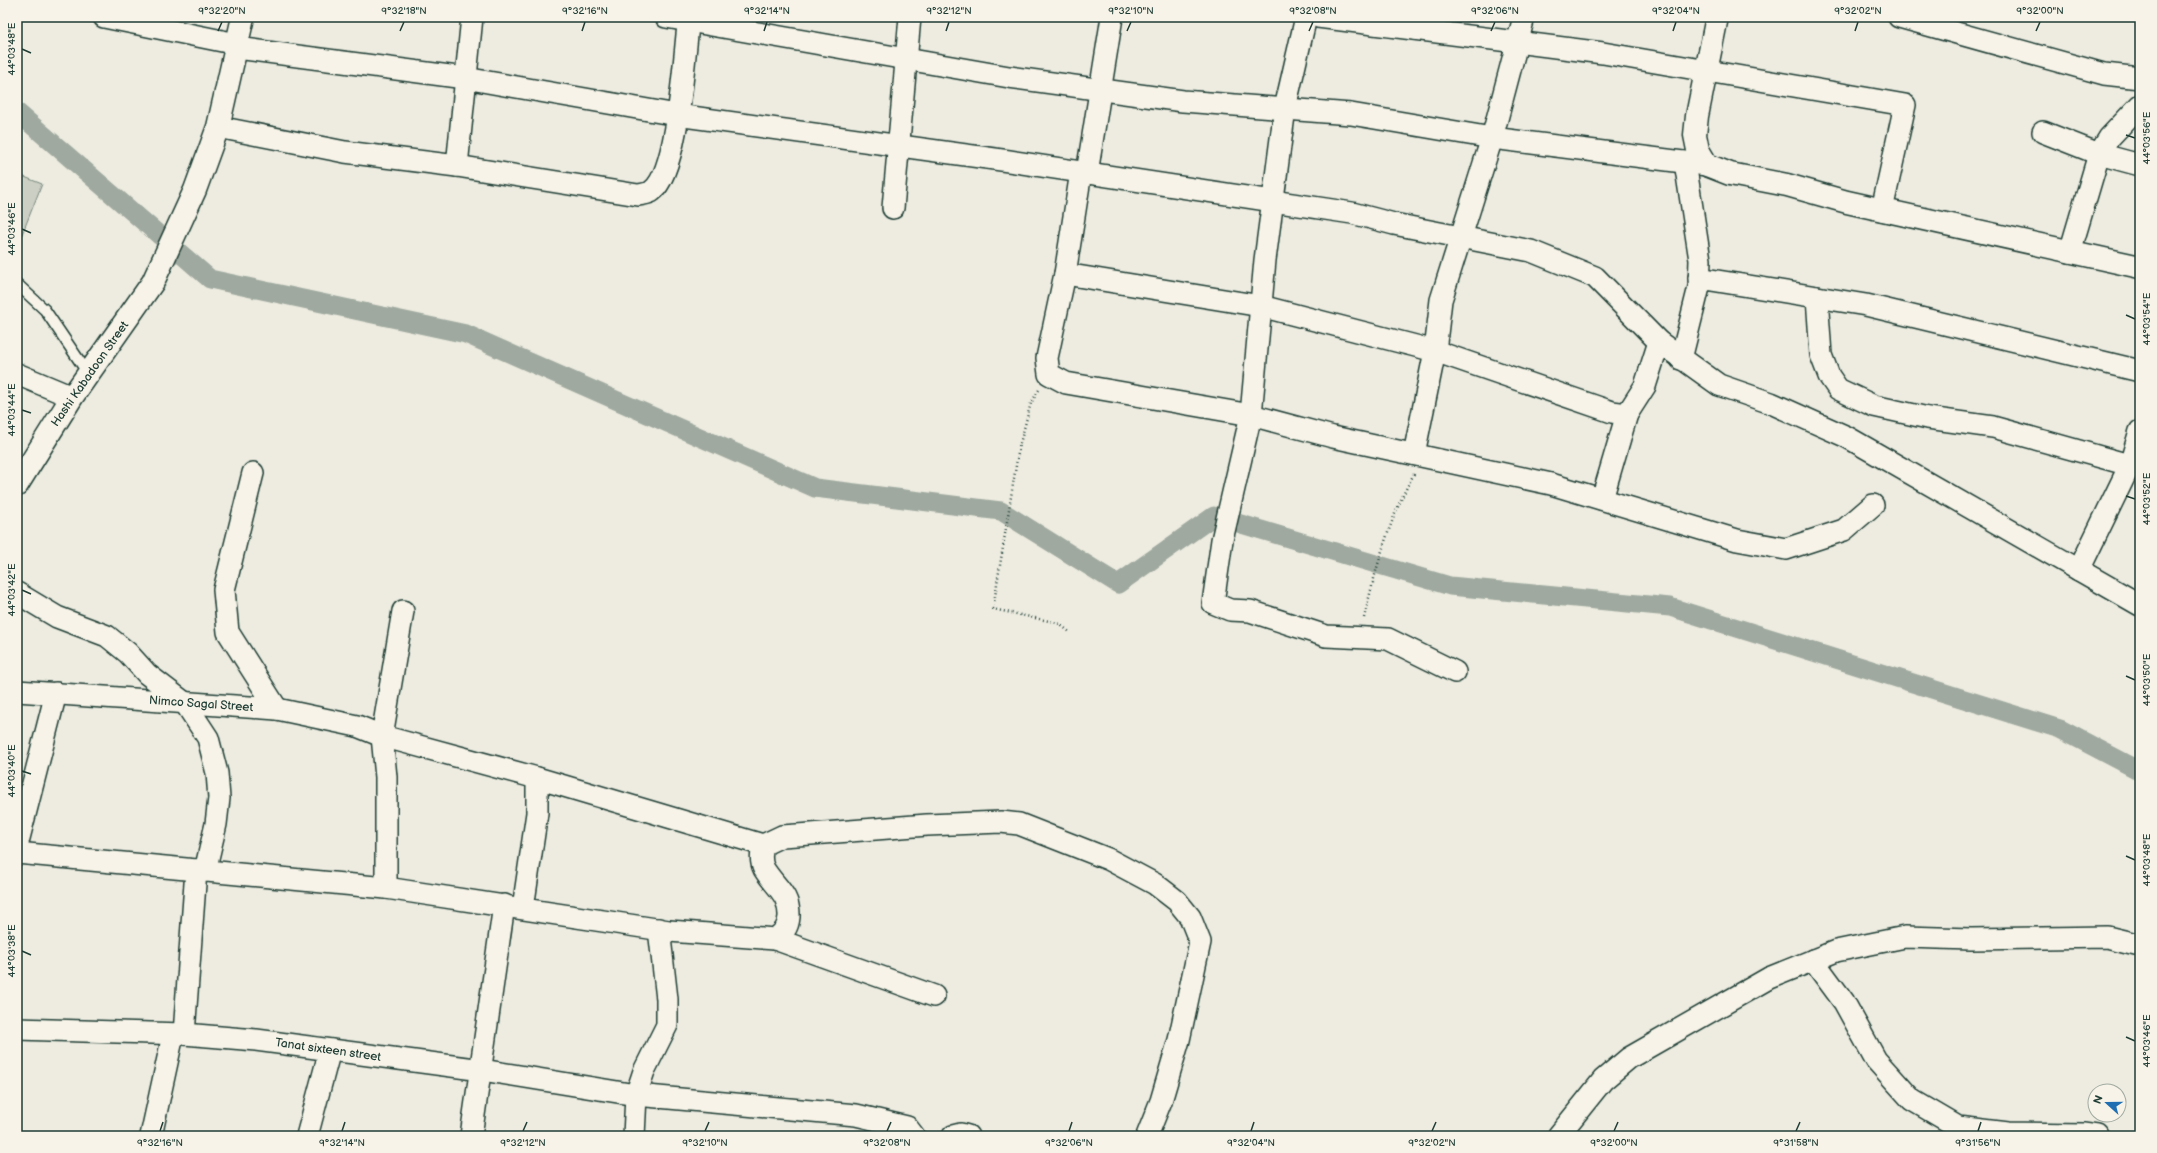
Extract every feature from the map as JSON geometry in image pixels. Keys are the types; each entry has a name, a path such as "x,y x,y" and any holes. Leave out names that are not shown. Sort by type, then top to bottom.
{"street":[{"path":"104,17 237,46 465,78 676,116 1084,172 1352,213 1394,224 1531,251 1595,277 1659,342 1719,386 1771,403 1847,437 2140,605"},
{"name":"Hashi Kabadoon Street","path":"17,485 72,397 153,282 195,190 218,127 243,17"},
{"path":"457,166 472,17"},
{"path":"666,17 689,19 906,60 1009,77 1183,101 1351,114 1492,138 1707,165 1730,174 1787,185 1882,210 2140,268"},
{"path":"893,208 897,146 910,17"},
{"path":"1112,17 1065,274 1047,358 1049,374 1066,383 1251,415 1333,437 1551,484 1737,540 1786,549 1844,530 1873,505"},
{"path":"1306,17 1285,108 1261,306 1251,415 1222,540 1213,603 1230,610 1250,611 1326,636 1388,639 1455,672"},
{"path":"1318,17 1603,53 1705,72 1905,105 1882,210"},
{"path":"1419,455 1436,351 1441,300 1492,138 1524,17"},
{"path":"1707,165 1698,150 1696,135 1705,72 1717,17"},
{"path":"1899,17 1965,25 2104,74 2140,78"},
{"path":"218,127 345,152 457,166 638,195 652,192 661,181 672,153 689,19"},
{"path":"2070,252 2099,154 2108,138 2140,105"},
{"path":"2043,132 2099,154 2140,165"},
{"path":"1681,359 1691,321 1699,278 1700,260 1685,162"},
{"path":"1065,274 1261,306 1436,351 1612,412 1627,414"},
{"path":"1699,278 1866,305 2140,371"},
{"path":"1817,297 1821,355 1829,376 1838,389 1874,406 1928,418 1992,427 2135,467"},
{"path":"1602,499 1627,414 1645,386 1659,342"},
{"path":"17,374 72,397"},
{"path":"2079,570 2135,467 2140,431"},
{"path":"253,473 224,590 228,632 277,710"},
{"path":"17,593 57,617 107,636 128,653 147,674 185,703 208,738 217,772 218,804 216,824 200,871 179,1034 151,1136"},
{"path":"386,888 386,777 382,736 403,611"},
{"name":"Nimco Sagal Street","path":"17,691 277,710 357,726 382,736 537,778 763,845"},
{"path":"17,846 56,693"},
{"path":"471,1136 482,1070 514,907 537,813 537,778"},
{"path":"774,939 785,932 788,924 790,905 764,868 761,855 763,845 782,836 927,825 1001,822 1019,824 1108,859 1155,884 1177,901 1190,917 1200,942 1179,1040 1162,1101 1147,1136"},
{"path":"17,853 386,888 659,929 774,939 934,996"},
{"path":"634,1136 636,1095 644,1071 667,1025 667,999 659,929"},
{"path":"1558,1136 1603,1080 1629,1058 1769,978 1836,950 1905,937 1971,939 2107,937 2140,944"},
{"path":"1813,960 1844,1002 1876,1060 1912,1100 1958,1127 2008,1133 2084,1134 2098,1136"},
{"name":"Tanat sixteen street","path":"17,1029 179,1034 256,1040 482,1070 636,1095 856,1114 907,1127 914,1136"},
{"path":"307,1136 330,1050"},
{"path":"953,1136 968,1136"}],"lane":[{"path":"17,284 45,310 89,374"}],"path":[{"path":"1049,374 1031,403 1015,473 993,610 1058,623 1071,633"},
{"path":"1360,638 1374,575 1402,496 1419,455"}],"shaded area":[{"path":"17,174 42,184 17,247"}],"waterway":[{"path":"17,112 210,279 466,334 815,488 1001,511 1118,584 1214,516 1450,586 1670,607 2060,729 2140,771"}]}
